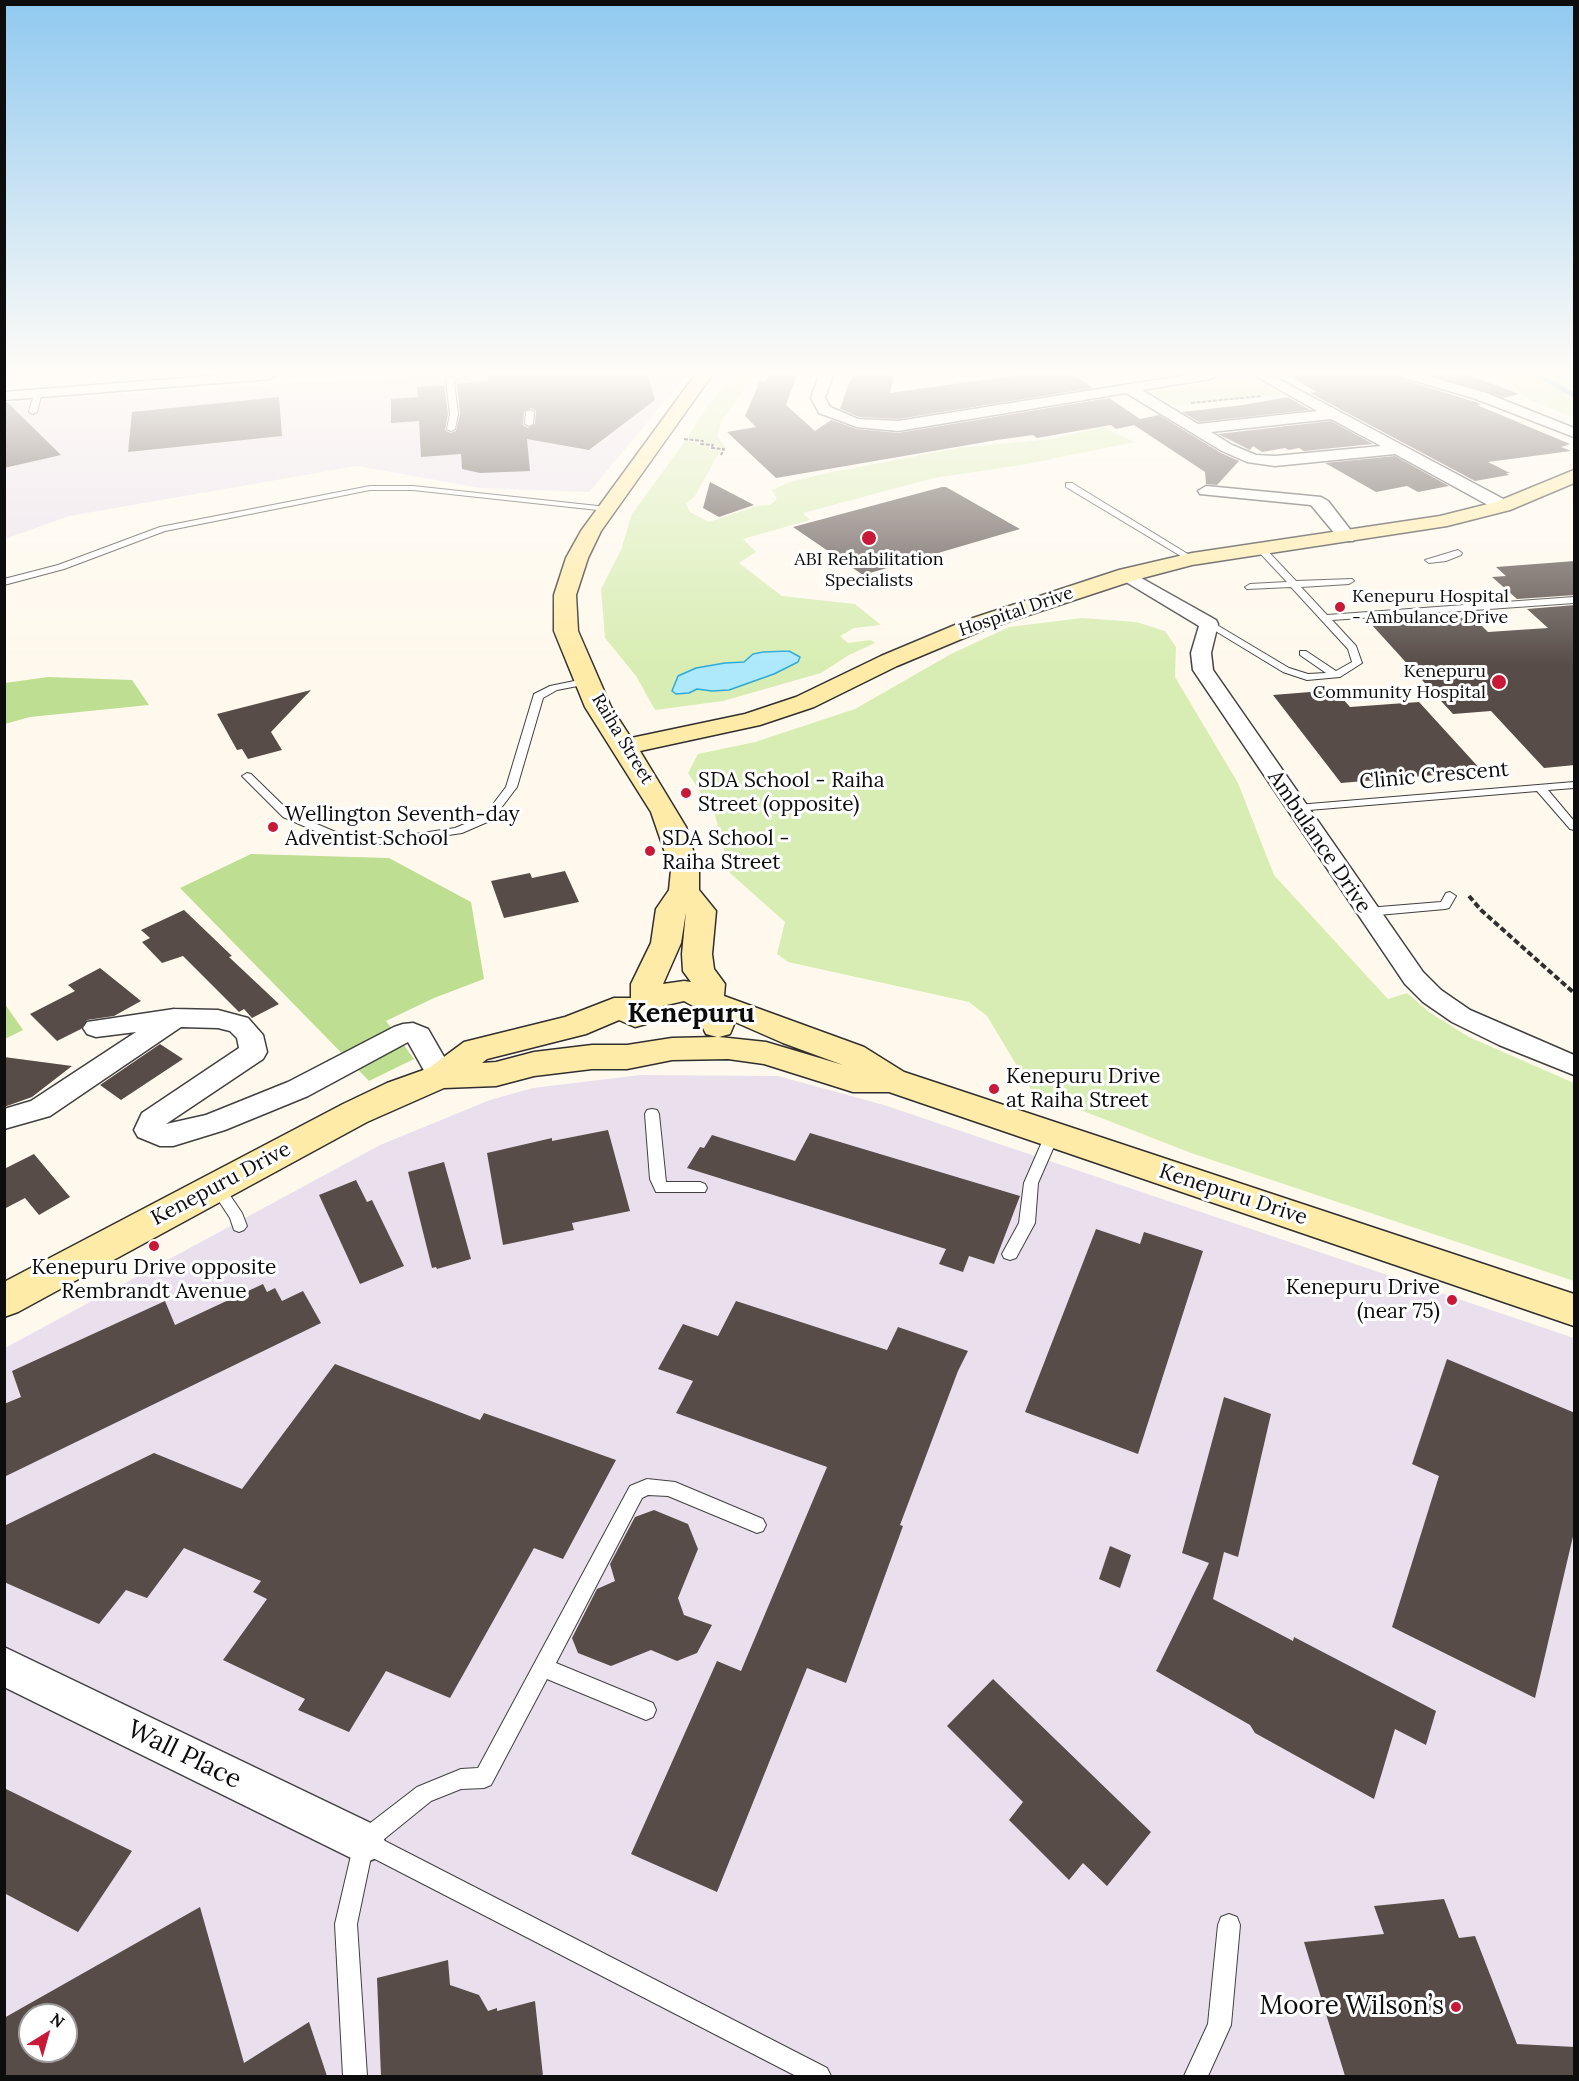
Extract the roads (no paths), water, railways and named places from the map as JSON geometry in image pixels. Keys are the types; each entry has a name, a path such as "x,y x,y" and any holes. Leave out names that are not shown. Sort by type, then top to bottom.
{"main road":[{"name":"Raiha Street","path":"633,472 591,531 577,558 565,595 566,631 598,707 648,783 672,827 685,870 684,891"},
{"name":"Hospital Drive","path":"625,747 751,720 805,702 900,656 964,629 1127,576 1192,559 1422,526 1503,506 1575,476"},
{"path":"643,1004 648,984 666,943 671,909 684,891 701,911 697,954 699,971 709,984 712,1002"},
{"name":"Kenepuru Drive","path":"4,1301 216,1186 399,1092 441,1076 476,1050 574,1026 614,1009 643,1004 658,995 678,992 697,994 795,1035 852,1055 892,1080 1575,1310"},
{"name":"Kenepuru Drive","path":"441,1076 496,1074 534,1064 592,1057 627,1057 699,1044 717,1030 720,1022 720,1013 712,1002"},
{"name":"Kenepuru Drive","path":"643,1004 635,1017 634,1026 639,1035 653,1044 679,1048 728,1048 766,1053 853,1080 892,1080"}],"street":[{"path":"1441,472 1503,506"},
{"path":"1206,491 1315,500 1320,503 1347,537"},
{"path":"1127,576 1209,624"},
{"name":"Ambulance Drive","path":"1209,624 1201,653 1203,670 1414,978 1432,996 1470,1020 1575,1066"},
{"path":"96,1028 174,1018 218,1019 239,1024 250,1035 253,1052 152,1120 148,1130 160,1135 174,1135 215,1124 298,1089 403,1033 413,1032 418,1035 441,1076"},
{"path":"4,1119 40,1109 174,1018"},
{"name":"Wall Place","path":"4,1666 364,1842"}],"lane":[{"path":"1069,484 1192,559"},
{"path":"4,582 61,567 163,529 370,488 413,488 607,509"},
{"path":"1209,624 1286,670 1307,677 1336,675 1357,663 1353,648 1291,584 1260,548"},
{"path":"1429,560 1443,559 1458,553"},
{"path":"1250,587 1349,581"},
{"path":"1323,618 1392,610 1575,600"},
{"path":"1302,653 1336,675"},
{"path":"247,776 287,815 335,836 389,842 458,831 488,818 511,787 538,696 554,688 589,681"},
{"name":"Clinic Crescent","path":"1297,808 1575,785"},
{"path":"1539,787 1575,827"},
{"path":"1367,912 1445,905 1450,896"},
{"path":"652,1114 657,1179 661,1188 700,1188"},
{"path":"1010,1254 1027,1223 1031,1184 1052,1135"},
{"path":"216,1186 237,1217 239,1226"},
{"path":"355,2076 346,1924 364,1842 424,1794 461,1779 484,1778 636,1492 647,1487 669,1488 757,1525"},
{"path":"544,1668 646,1710"},
{"path":"364,1842 819,2076"},
{"path":"1196,2076 1219,2025 1229,1925"}],"water":[{"path":"789,651 800,657 798,662 774,674 729,690 697,689 689,693 676,694 672,691 678,676 696,668 744,662 753,654 763,652"}],"place":[{"name":"ABI Rehabilitation Specialists","path":"869,538"},
{"name":"Kenepuru Hospital - Ambulance Drive","path":"1340,607"},
{"name":"Kenepuru Community Hospital","path":"1499,682"},
{"name":"SDA School - Raiha Street (opposite)","path":"686,793"},
{"name":"Wellington Seventh-day Adventist School","path":"273,827"},
{"name":"SDA School - Raiha Street","path":"650,851"},
{"name":"Kenepuru Drive at Raiha Street","path":"994,1089"},
{"name":"Kenepuru Drive opposite Rembrandt Avenue","path":"154,1246"},
{"name":"Kenepuru Drive (near 75)","path":"1452,1300"},
{"name":"Moore Wilson’s","path":"1456,2007"}],"district":[{"name":"Kenepuru","path":"691,1014"}]}
